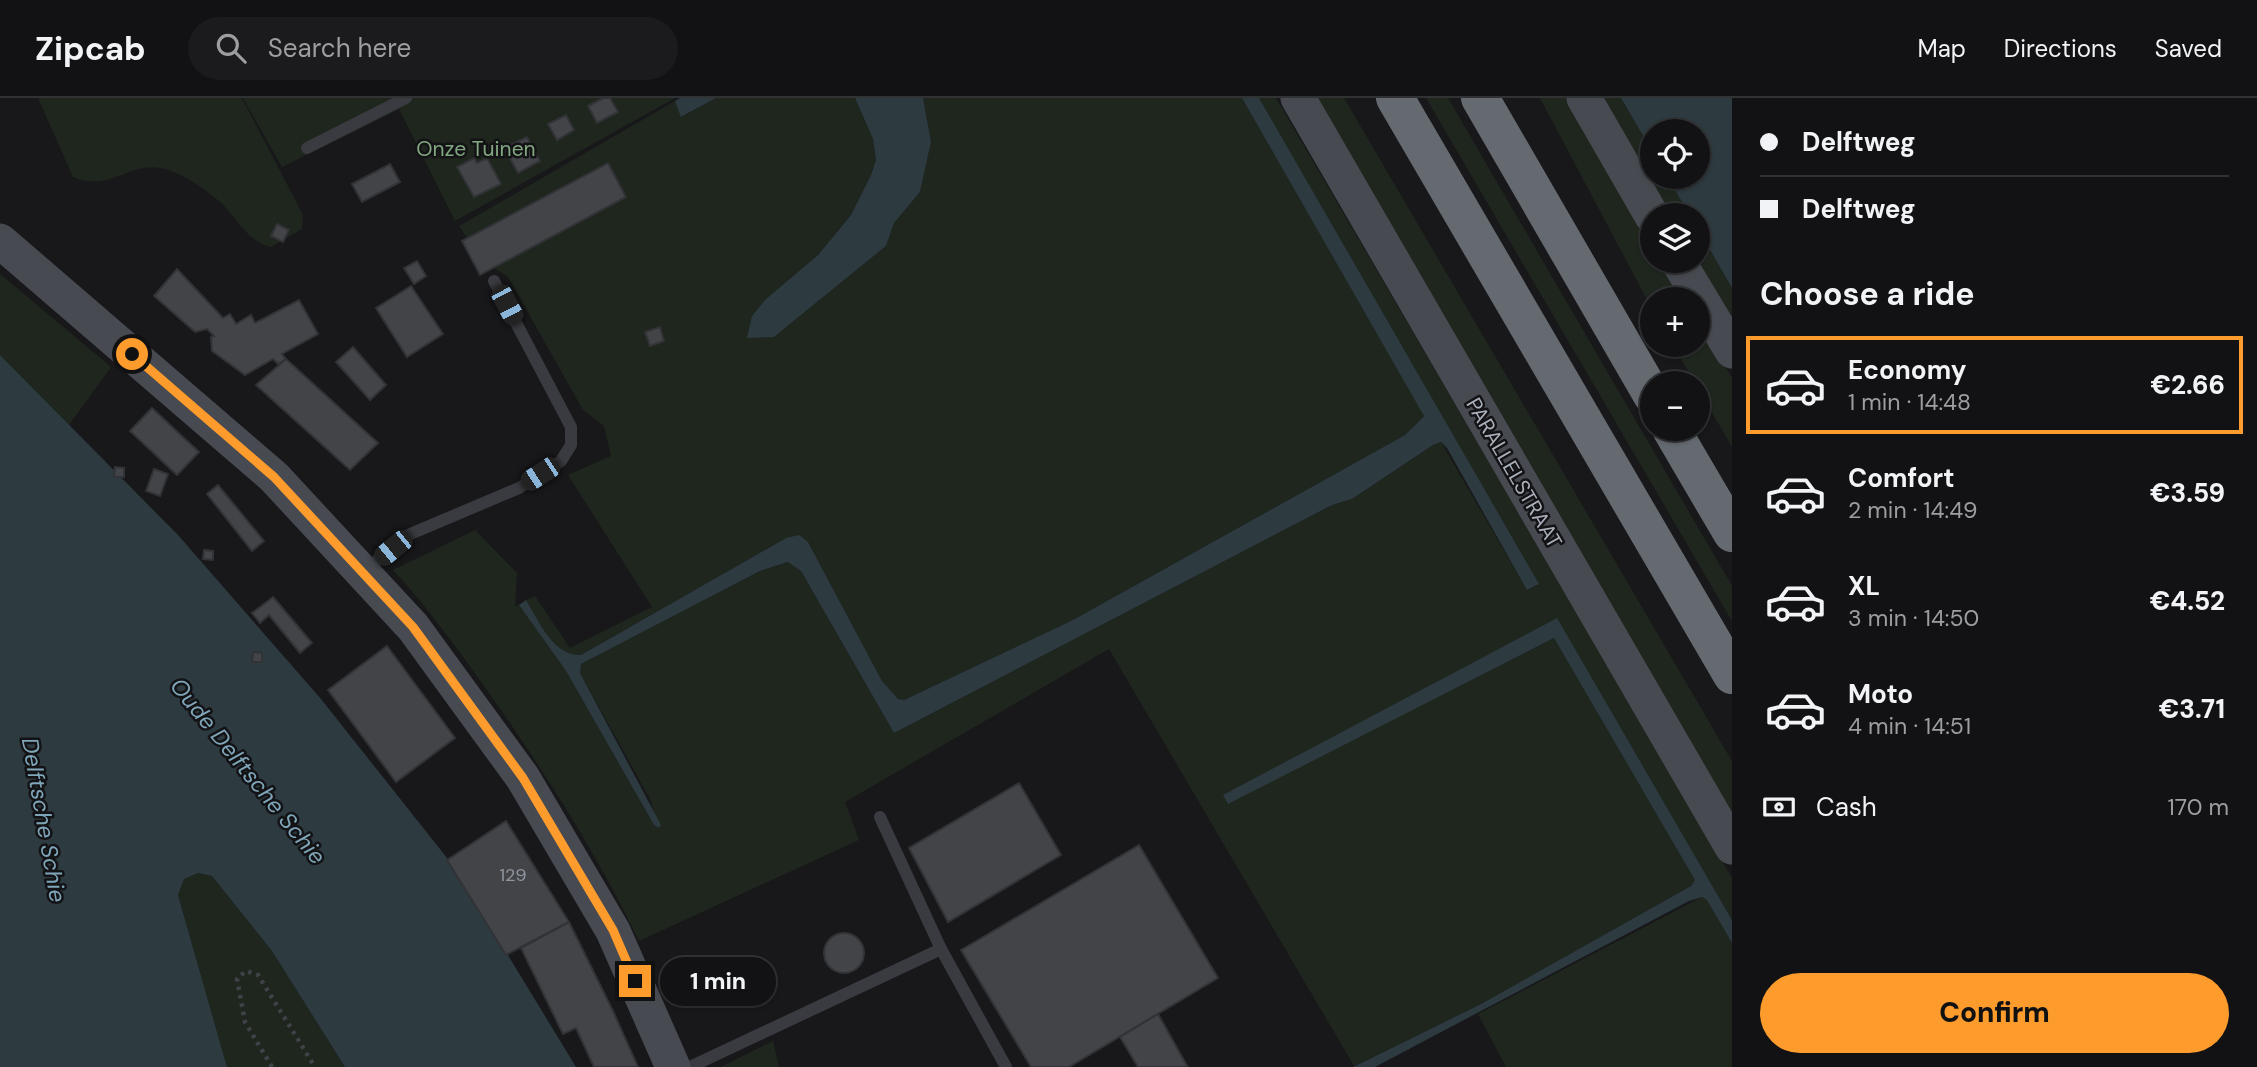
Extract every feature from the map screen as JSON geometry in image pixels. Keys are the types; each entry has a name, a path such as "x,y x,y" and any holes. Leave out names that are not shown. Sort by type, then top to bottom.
{"highway":[{"path":"1395,98 1732,675"},
{"path":"1480,98 1640,374"},
{"path":"1502,98 1571,252"},
{"path":"1678,441 1732,533"}],"street":[{"name":"PARALLELSTRAAT","path":"1297,98 1732,847"},
{"path":"1584,98 1645,203"},
{"path":"0,241 274,477 413,627 523,778 613,930 673,1067"},
{"path":"1685,273 1732,351"}],"lane":[{"path":"307,148 406,98"},
{"path":"362,573 408,535 519,488 561,461 571,445 571,427 494,281"},
{"path":"880,817 941,949 1006,1067"},
{"path":"690,1067 941,949"}],"path":[{"path":"272,1067 244,1022 236,979 246,971 258,975 315,1067"}],"green space":[{"path":"38,98 242,98 303,215 302,229 271,247 262,244 248,234 214,196 188,179 155,167 99,181 73,177"},
{"name":"Onze Tuinen","path":"243,98 675,98 455,221 399,109 282,167"},
{"path":"716,98 855,98 873,139 876,160 851,215 818,255 766,300 752,316 774,337 886,246 894,223 920,192 931,142 923,98 1242,98 1424,415 1405,435 1073,620 904,700 898,700 882,681 808,542 786,538 581,655 562,650 548,636 526,600 535,596 570,648 652,607 568,475 611,456 604,426 583,410 508,277 483,261 459,226 675,101 682,117"},
{"path":"1259,98 1276,98 1732,878 1732,920 1556,619 1224,795 1227,803 1554,638 1696,880 1691,886 1481,1004 1354,1066 1109,649 845,802 859,840 639,941 570,815 531,755 456,647 393,570 475,530 517,573 515,606 519,605 566,671 654,825 659,827 650,799 580,673 581,664 760,571 789,562 801,571 894,733 1332,505 1352,499 1441,442 1527,590 1538,585"},
{"path":"1313,98 1344,98 1732,761 1732,815"},
{"path":"1426,98 1448,98 1640,428 1640,441 1648,441 1732,586 1732,621"},
{"path":"1540,98 1569,98 1640,220 1640,273 1671,273 1679,287 1640,287"},
{"path":"1599,98 1621,98 1640,130 1640,169"},
{"path":"1652,189 1674,189 1683,203 1660,203"},
{"path":"1710,250 1732,288 1732,326 1704,273 1710,273"},
{"path":"0,274 111,367 69,425 0,355"},
{"path":"1710,340 1732,378 1732,447 1710,409 1710,371 1688,371 1680,357 1710,357"},
{"path":"198,873 212,876 272,951 345,1067 227,1067 178,895 184,879"},
{"path":"1702,897 1708,900 1732,943 1732,1067 1506,1067 1478,1014"},
{"path":"773,1041 779,1067 721,1067"}],"water":[{"path":"680,98 716,98 681,117 675,101"},
{"path":"855,98 923,98 931,142 920,192 894,223 886,246 774,337 747,338 752,316 765,300 818,255 851,215 871,175 876,160 873,139"},
{"path":"1242,98 1259,98 1539,584 1527,590 1447,448 1441,442 1352,499 1332,505 894,733 801,571 788,562 760,571 581,664 580,673 661,825 659,828 654,825 566,671 519,605 526,600 555,644 571,654 581,655 786,538 799,535 808,542 882,681 898,699 904,700 1073,620 1405,435 1424,416"},
{"path":"1621,98 1732,98 1732,288 1710,250 1710,203 1683,203 1674,189 1710,189 1710,119 1640,119 1640,130"},
{"path":"0,355 178,535 321,699 455,868 576,1067 345,1067 272,951 212,876 198,873 184,879 178,895 227,1067 0,1067"},
{"path":"1557,618 1732,920 1732,943 1707,900 1702,897 1689,901 1375,1067 1353,1067 1481,1004 1691,886 1695,880 1554,638 1228,804 1223,795"}],"building":[{"path":"603,98 610,98 618,112 597,123 588,106"},
{"path":"566,115 574,130 557,140 548,124"},
{"path":"527,137 540,161 518,173 504,148"},
{"path":"474,158 477,163 487,158 501,184 474,197 457,167"},
{"path":"608,163 626,197 480,275 462,241"},
{"path":"390,164 400,182 362,202 352,184"},
{"path":"277,224 289,230 283,242 271,236"},
{"path":"417,261 426,276 414,284 404,268"},
{"path":"177,269 223,318 230,314 236,324 251,315 255,323 299,300 318,334 282,354 286,359 278,364 273,359 245,375 212,351 211,337 214,336 207,329 195,332 154,296"},
{"path":"411,286 443,334 407,357 376,308"},
{"path":"660,327 664,341 650,346 645,332"},
{"path":"353,347 386,385 370,400 336,362"},
{"path":"286,359 378,443 350,470 256,385"},
{"path":"152,408 199,452 177,475 130,431"},
{"path":"115,467 124,468 124,477 114,477"},
{"path":"154,469 168,474 160,496 146,491"},
{"path":"218,485 264,541 252,551 207,494"},
{"path":"204,550 213,551 213,560 203,559"},
{"path":"273,597 312,643 300,653 269,615 260,623 252,613"},
{"path":"387,646 455,738 396,782 328,690"},
{"path":"253,652 262,653 262,662 252,662"},
{"path":"1019,783 1061,855 948,922 909,848"},
{"path":"506,821 569,922 506,955 447,860"},
{"path":"1139,845 1218,978 1069,1067 1031,1067 961,950"},
{"path":"569,922 638,1067 594,1067 576,1028 563,1034 521,948"},
{"path":"844,933 858,939 864,953 858,967 844,973 830,967 824,953 830,939"},
{"path":"1158,1014 1188,1067 1138,1067 1120,1037"}],"route":[{"path":"132,354 274,477 413,627 523,778 613,930 635,981"}],"water label":[{"name":"Oude Delftsche Schie","path":"248,771"},
{"name":"Delftsche Schie","path":"44,820"}]}
